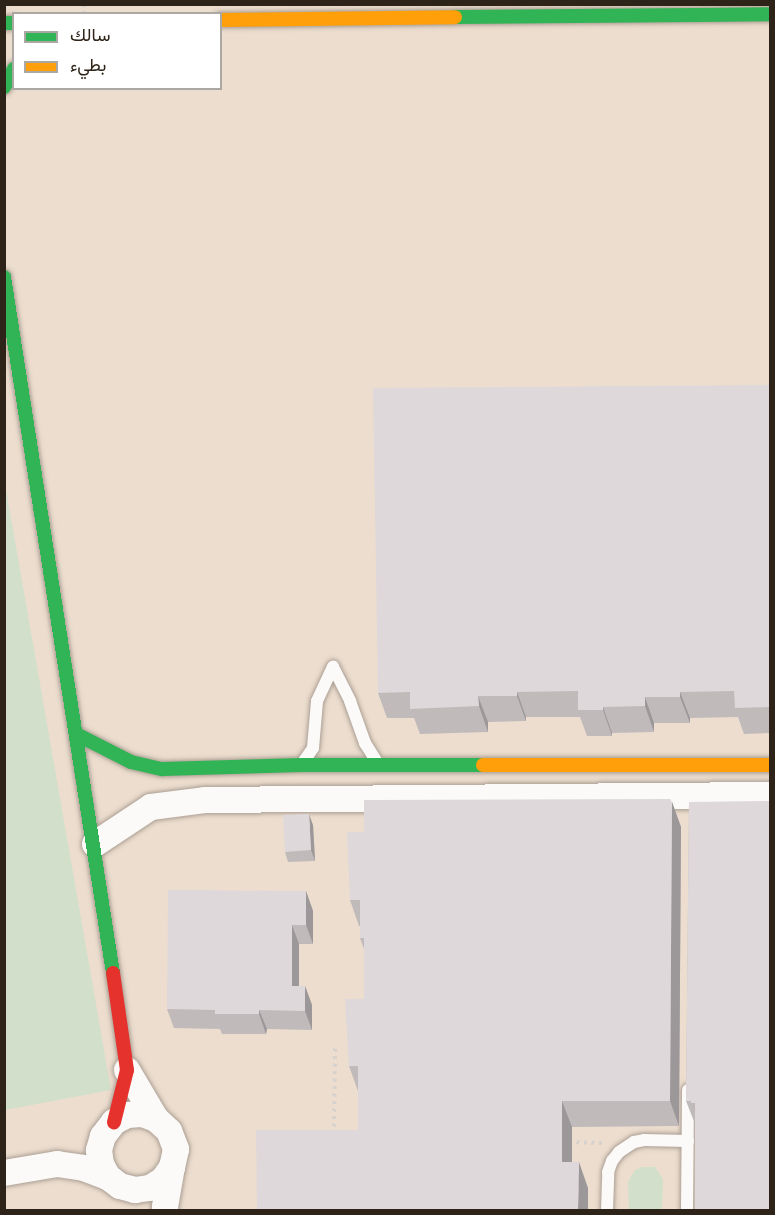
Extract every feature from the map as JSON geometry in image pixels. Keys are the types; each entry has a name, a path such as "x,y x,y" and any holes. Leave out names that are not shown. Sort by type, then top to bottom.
{"street":[{"path":"222,20 771,14"},
{"path":"4,87 12,73"},
{"path":"4,277 95,844 127,1070 156,1119 169,1131 176,1149 165,1210"},
{"path":"78,735 131,762 162,769 301,765 379,766 690,786 771,795"},
{"path":"95,844 151,807 194,801 690,786 771,765"},
{"path":"127,1070 100,1157 114,1181 138,1210"},
{"path":"4,1173 57,1164 83,1151 108,1129 134,1115 156,1119"},
{"path":"57,1164 84,1168 135,1190 150,1188 164,1180 172,1167"}],"lane":[{"path":"301,765 313,748 317,701 333,667 350,701 365,743 379,766"},
{"path":"687,1210 688,1081"},
{"path":"607,1210 608,1172 612,1161 634,1142 688,1141"}],"path":[{"path":"334,1140 335,1047"},
{"path":"564,1142 634,1142"}],"green space":[{"path":"4,478 111,1090 5,1110 4,1110"},
{"path":"642,1167 655,1167 663,1179 662,1210 629,1210 628,1182 635,1170"}],"building":[{"path":"771,385 771,707 735,708 734,691 680,692 680,697 645,697 645,706 578,710 578,691 517,692 517,696 478,696 479,706 410,709 410,692 378,693 373,388"},
{"path":"670,799 672,802 670,1101 562,1101 562,1162 579,1162 578,1210 257,1210 256,1130 358,1130 358,1066 349,1066 345,999 364,999 364,938 360,938 360,900 350,900 347,832 364,832 364,800"},
{"path":"771,801 771,1210 695,1210 695,1103 686,1101 689,802"},
{"path":"309,814 311,850 285,852 283,815"},
{"path":"168,890 306,891 306,925 292,925 292,986 305,986 305,1011 259,1010 259,1014 215,1014 215,1010 167,1009"}],"traffic: fast":[{"path":"455,17 770,14"},
{"path":"4,23 12,23"},
{"path":"4,87 12,73"},
{"path":"4,277 113,973"},
{"path":"78,735 131,762 162,769 301,765 483,765"}],"traffic: slow":[{"path":"222,20 455,17"},
{"path":"483,765 770,765"}],"traffic: jam":[{"path":"113,973 127,1070 114,1122"}]}
